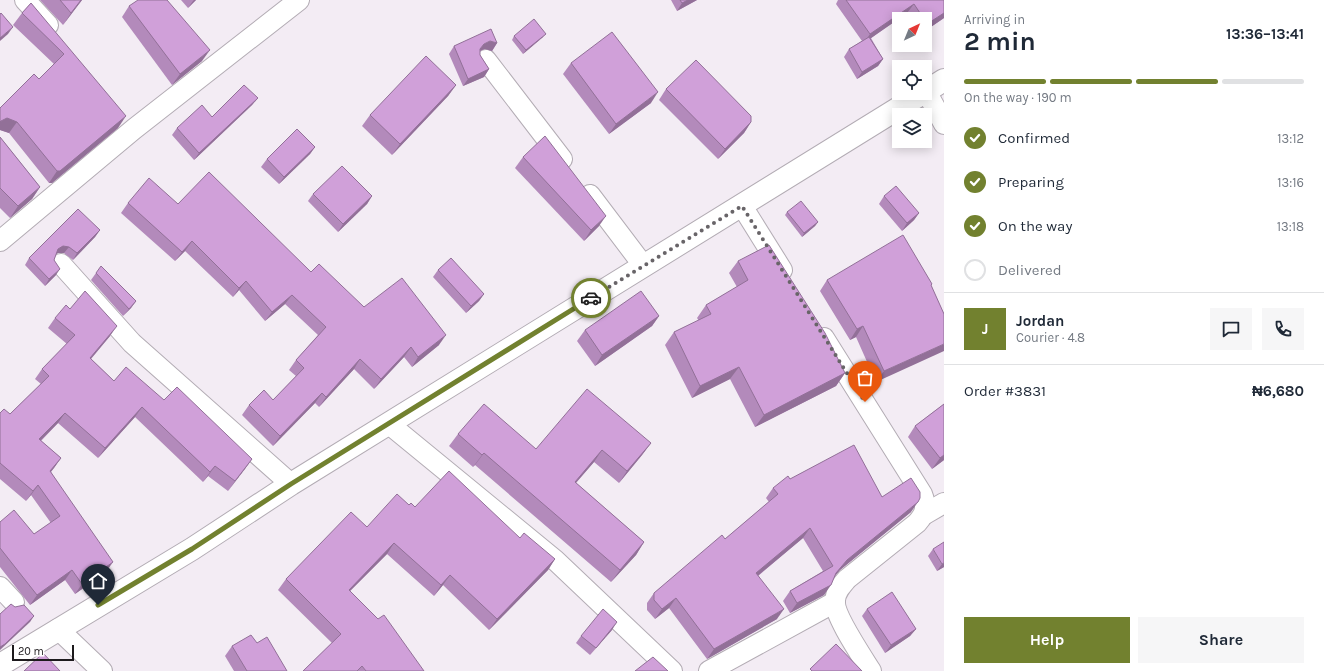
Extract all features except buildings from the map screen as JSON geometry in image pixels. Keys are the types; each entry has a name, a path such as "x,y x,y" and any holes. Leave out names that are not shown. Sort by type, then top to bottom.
{"main road":[{"path":"932,88 944,80"},
{"path":"0,665 192,549 291,484 912,100"}],"street":[{"path":"25,0 61,41"},
{"path":"0,241 43,194 130,123 213,57 299,0"},
{"path":"486,60 643,265"},
{"path":"930,100 944,124"},
{"path":"742,206 792,286"},
{"path":"61,264 132,343 291,484"},
{"path":"813,320 922,494 925,504 925,514"},
{"path":"389,424 555,560 672,671"},
{"path":"871,671 850,639 835,602 838,590 847,579 917,523 925,514 944,503"},
{"path":"0,588 14,602"},
{"path":"709,671 835,602"},
{"path":"58,629 102,671"}],"way so far":[{"path":"591,298 742,206 865,402"}],"route":[{"path":"98,605 192,549 291,484 591,298"}]}
